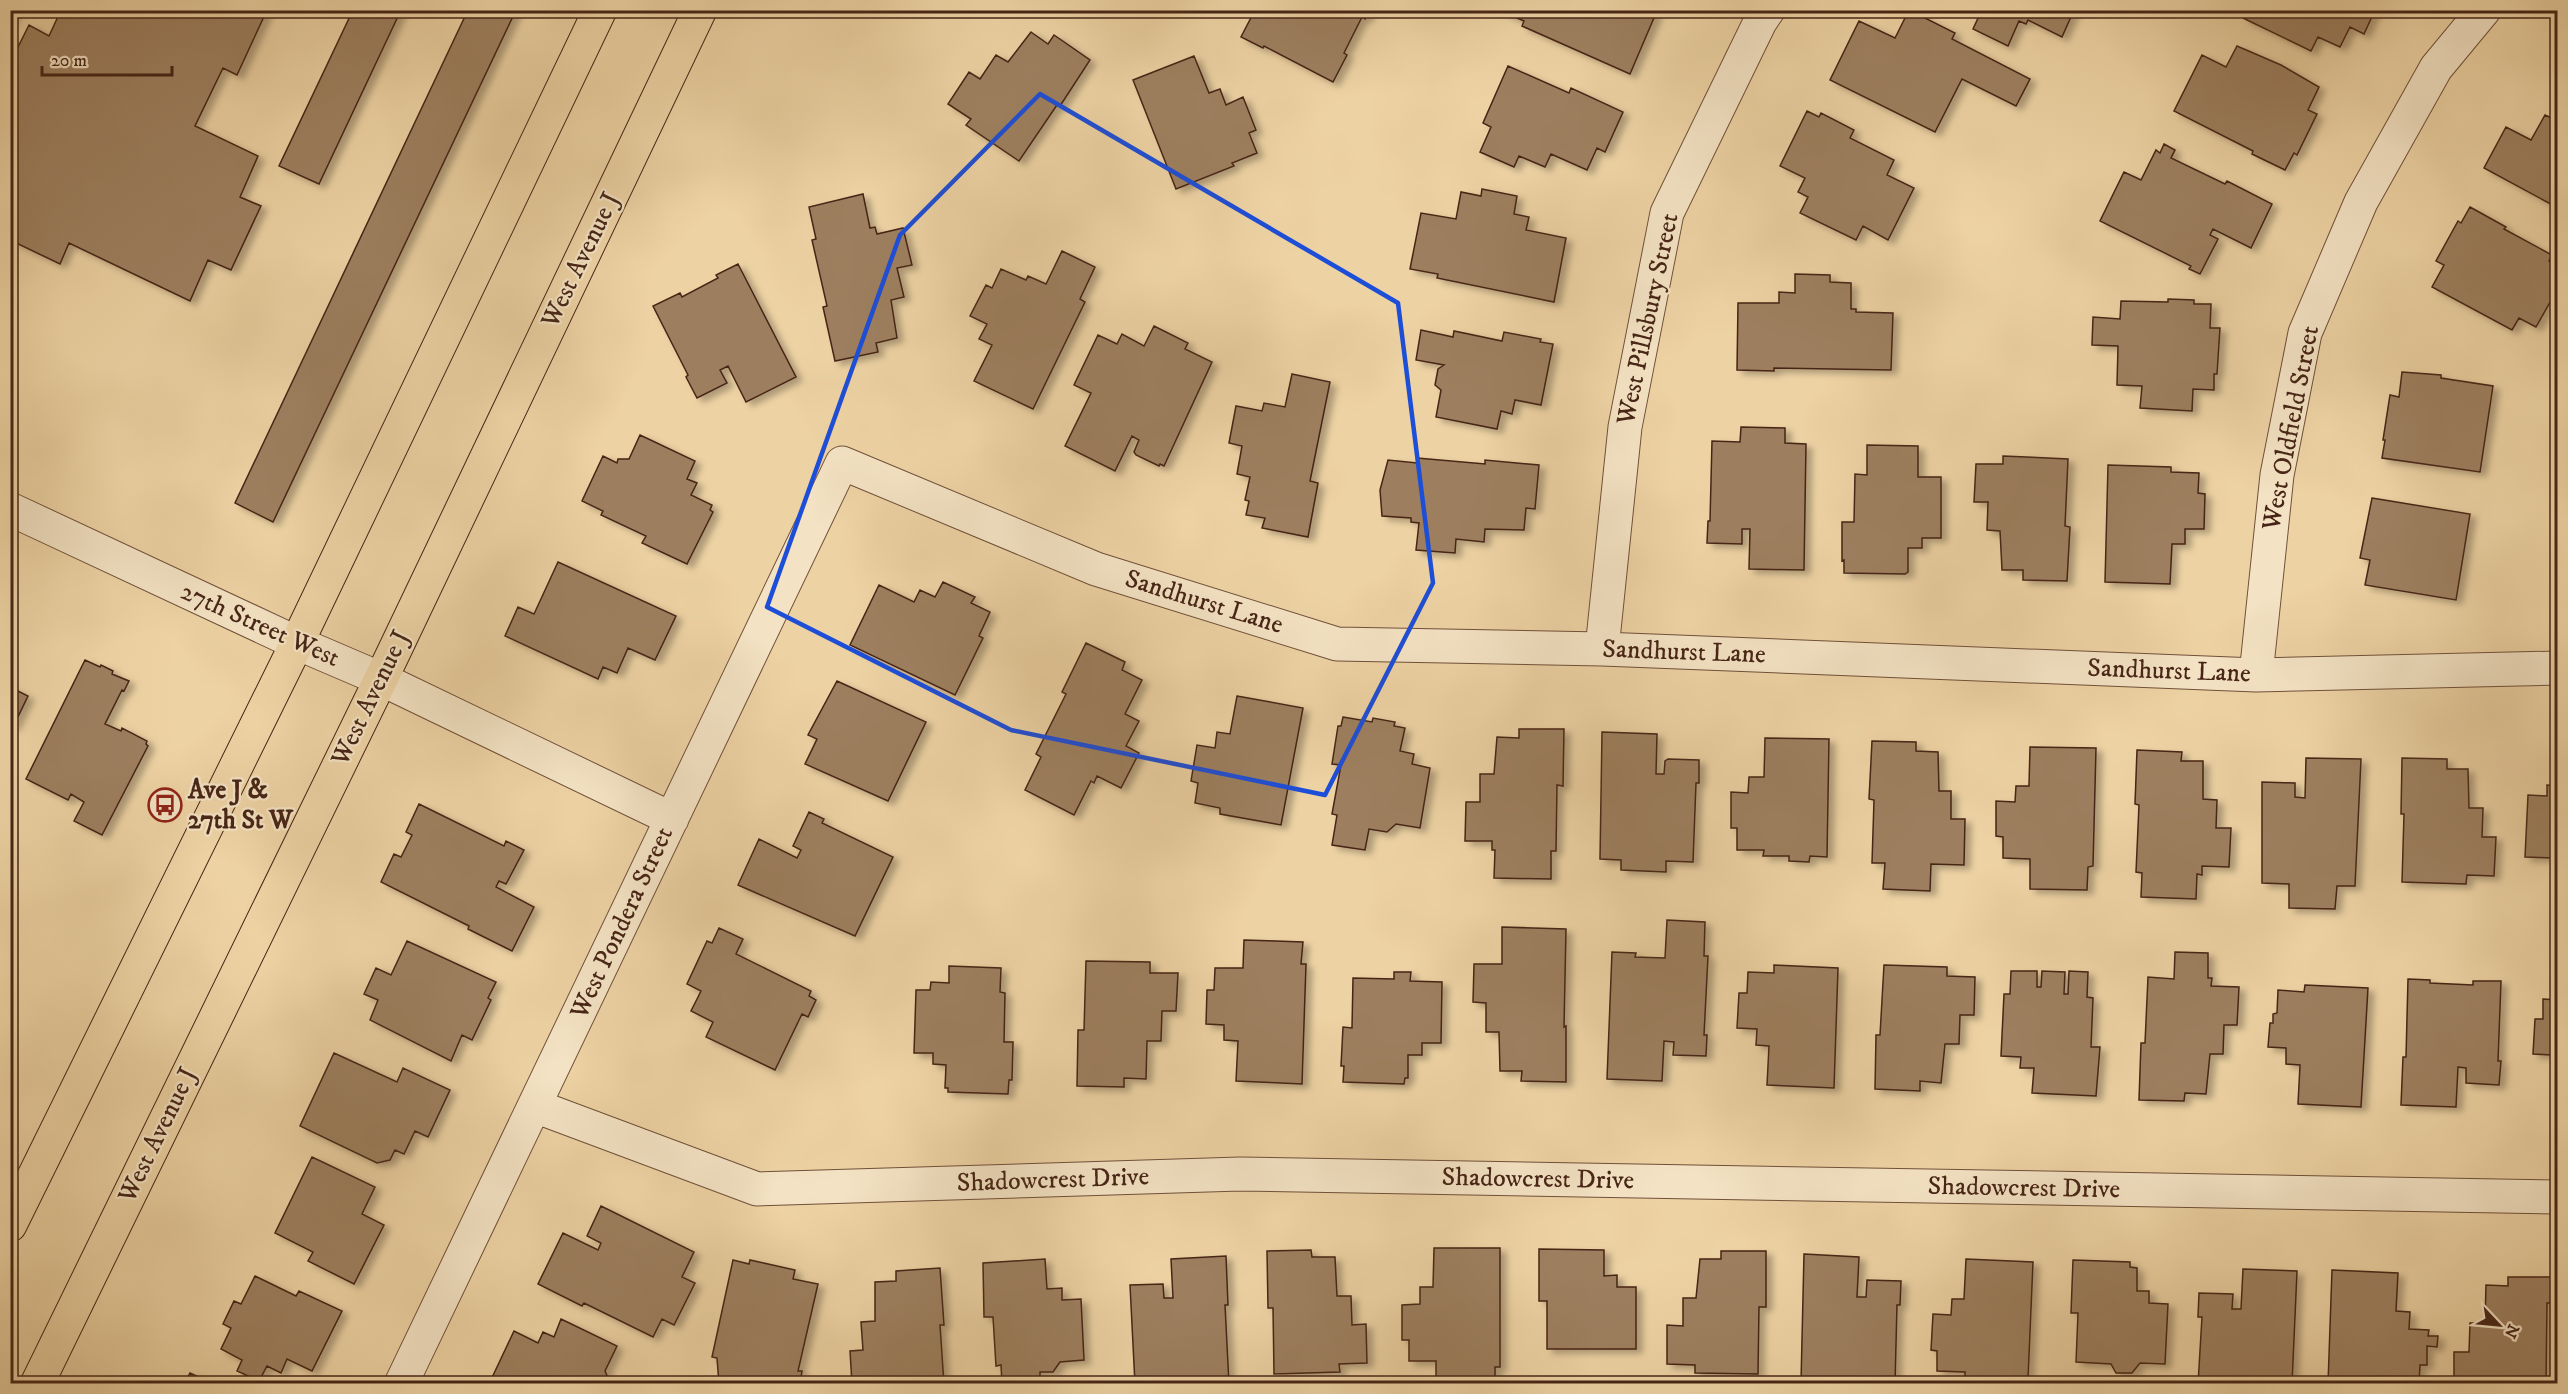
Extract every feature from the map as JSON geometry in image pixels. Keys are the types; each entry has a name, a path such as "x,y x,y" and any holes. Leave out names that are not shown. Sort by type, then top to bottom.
{"main road":[{"path":"10,1225 297,643 600,10"},
{"name":"West Avenue J","path":"36,1383 381,679 700,10"}],"street":[{"name":"West Pillsbury Street","path":"1602,649 1624,427 1667,213 1760,22 1768,10"},
{"name":"West Oldfield Street","path":"2256,675 2277,476 2305,333 2361,202 2436,68 2484,10"},
{"name":"Sandhurst Lane","path":"842,463 1096,569 1337,644 1602,649 2256,675 2558,668"},
{"name":"West Pondera Street","path":"401,1383 842,463"},
{"name":"27th Street West","path":"10,510 297,643 381,679 672,819"},
{"name":"Shadowcrest Drive","path":"535,1106 757,1190 1240,1174 2558,1197"}],"highlighted area":[{"path":"1040,94 1398,303 1433,583 1325,795 1011,730 767,607 900,235"}],"building":[{"path":"10,10 16,10 10,22"},
{"path":"61,10 267,10 237,75 223,68 195,126 258,156 240,197 261,206 231,270 208,260 190,301 69,243 60,264 10,240 10,56 13,57 29,25 49,36"},
{"path":"353,10 401,10 319,184 279,166"},
{"path":"468,10 516,10 273,522 235,503"},
{"path":"1255,10 1263,10 1271,14 1273,10 1370,10 1365,19 1362,17 1333,82 1264,46 1263,48 1241,37"},
{"path":"1503,10 1650,10 1656,13 1630,74 1522,26 1524,21"},
{"path":"1909,10 1955,33 1952,39 2030,79 2016,106 1962,79 1935,132 1830,80 1859,21 1895,38"},
{"path":"1967,10 2074,10 2062,37 2028,20 2026,24 2019,21 2008,46 1973,29 1979,16"},
{"path":"2246,10 2375,10 2364,34 2350,27 2340,47 2318,37 2311,51 2243,18"},
{"path":"1031,32 1048,44 1054,35 1090,60 1060,106 1057,105 1019,161 966,125 971,119 948,104 969,72 980,79 996,55 1008,62"},
{"path":"2237,46 2281,65 2319,87 2308,110 2317,114 2297,155 2294,153 2285,170 2174,111 2202,55 2226,67"},
{"path":"1194,56 1209,93 1220,89 1226,105 1243,97 1256,130 1249,133 1257,153 1232,163 1234,166 1176,189 1133,80"},
{"path":"1508,66 1569,93 1571,88 1623,112 1605,152 1597,148 1587,170 1551,154 1545,167 1519,156 1514,167 1480,152 1491,127 1483,123"},
{"path":"1807,111 1819,117 1821,113 1854,130 1850,138 1894,160 1887,175 1914,188 1888,240 1863,226 1856,240 1800,213 1808,197 1798,192 1805,178 1780,166"},
{"path":"2545,115 2558,121 2558,208 2484,168 2506,127 2531,140"},
{"path":"2164,144 2175,150 2171,158 2225,184 2227,181 2272,204 2251,248 2213,229 2210,235 2218,239 2200,274 2189,269 2191,266 2100,221 2124,172 2141,180 2156,150 2160,153"},
{"path":"1482,189 1517,196 1514,214 1529,217 1526,230 1566,238 1554,302 1437,278 1438,274 1410,269 1421,213 1456,219 1461,192 1481,196"},
{"path":"863,194 870,228 875,227 877,234 903,228 912,265 897,268 904,297 891,300 897,338 876,343 878,352 835,361 823,307 827,306 812,240 816,239 809,207"},
{"path":"2470,207 2506,227 2504,229 2552,255 2549,261 2558,265 2558,288 2536,327 2519,318 2512,330 2432,287 2444,265 2436,261 2458,221 2461,223"},
{"path":"1062,251 1095,267 1080,299 1085,302 1033,409 974,381 992,345 979,339 987,324 970,316 986,285 992,288 1001,269 1026,280 1028,276 1046,284"},
{"path":"738,264 796,377 746,402 728,366 720,370 727,383 697,398 686,377 688,375 653,306 680,293 682,297 718,278 716,275"},
{"path":"1795,274 1830,275 1830,282 1851,283 1851,309 1856,309 1856,312 1893,313 1891,370 1774,368 1774,371 1737,370 1738,303 1779,303 1779,292 1795,293"},
{"path":"2168,299 2194,300 2194,304 2211,304 2210,328 2220,328 2214,390 2193,389 2192,411 2140,408 2142,386 2117,385 2118,346 2092,345 2093,317 2120,319 2121,301 2168,302"},
{"path":"1154,326 1188,343 1185,349 1212,362 1164,466 1160,464 1159,466 1136,455 1134,452 1139,440 1132,436 1115,471 1065,446 1091,393 1074,385 1098,335 1117,344 1122,334 1144,346"},
{"path":"1421,330 1453,337 1454,331 1502,341 1504,332 1541,339 1540,342 1553,344 1541,405 1515,400 1512,414 1501,411 1497,429 1436,417 1441,390 1435,385 1438,369 1444,365 1416,360"},
{"path":"2402,372 2441,375 2441,378 2493,386 2480,472 2382,458 2390,395 2399,397"},
{"path":"1292,374 1330,382 1310,481 1318,483 1308,537 1262,528 1265,518 1246,515 1249,501 1245,500 1250,477 1237,474 1242,446 1229,443 1236,406 1262,411 1264,403 1285,407"},
{"path":"1741,427 1785,428 1785,443 1806,444 1804,570 1749,569 1750,529 1742,529 1742,544 1707,543 1708,521 1710,521 1712,441 1740,442"},
{"path":"640,435 695,461 687,479 697,483 691,495 712,505 710,510 713,512 687,564 642,543 646,536 601,515 603,511 582,501 603,456 617,463 618,459 629,459"},
{"path":"1867,445 1918,446 1918,477 1941,477 1941,538 1922,538 1922,548 1908,548 1908,572 1905,574 1844,573 1842,522 1854,522 1855,474 1867,475"},
{"path":"2003,456 2068,459 2065,526 2070,527 2067,581 2023,580 2023,570 2002,570 2000,531 1987,530 1988,502 1974,502 1976,464 2003,464"},
{"path":"1417,458 1485,464 1485,460 1539,465 1535,509 1526,508 1524,530 1485,529 1484,542 1456,539 1455,553 1416,550 1419,523 1411,522 1411,518 1382,516 1380,490 1388,460 1417,463"},
{"path":"2108,465 2171,467 2171,472 2199,473 2198,493 2205,494 2204,529 2185,529 2185,544 2172,544 2170,584 2105,582"},
{"path":"2372,498 2470,514 2456,600 2365,585 2370,560 2360,558"},
{"path":"558,562 676,616 655,660 628,648 617,673 603,667 598,679 505,636 518,607 534,614"},
{"path":"943,582 975,597 971,603 990,612 979,636 983,638 955,695 850,645 879,585 914,602 920,590 935,597"},
{"path":"1086,643 1125,662 1122,670 1142,680 1125,714 1139,721 1126,746 1139,753 1121,788 1097,776 1094,783 1091,781 1074,815 1025,790 1041,757 1036,754 1066,694 1062,692"},
{"path":"85,660 100,667 101,665 113,671 112,674 129,681 105,724 121,731 122,728 147,741 148,746 102,835 74,821 84,802 71,794 68,800 26,779"},
{"path":"837,681 926,722 888,801 805,764 817,739 808,735"},
{"path":"10,687 28,696 13,727 10,726"},
{"path":"1237,696 1303,708 1281,825 1220,814 1220,808 1195,803 1198,783 1191,781 1197,745 1215,748 1217,732 1230,734"},
{"path":"1343,717 1372,722 1373,718 1395,722 1394,726 1405,728 1400,751 1414,754 1412,764 1430,768 1420,828 1396,824 1387,832 1369,829 1365,850 1332,845 1337,815 1332,814 1341,765 1332,764 1338,726 1341,726"},
{"path":"1519,729 1564,729 1563,786 1557,785 1556,851 1551,851 1551,879 1494,878 1495,850 1492,850 1492,841 1465,841 1466,802 1480,802 1480,774 1494,774 1497,737 1519,738"},
{"path":"1602,732 1657,734 1656,774 1664,774 1665,761 1668,759 1699,760 1693,862 1666,861 1666,872 1621,870 1621,860 1600,859"},
{"path":"1765,738 1829,739 1827,857 1810,856 1809,862 1789,861 1789,856 1763,856 1764,850 1737,850 1737,828 1731,828 1731,792 1748,793 1749,777 1764,777"},
{"path":"1872,741 1916,742 1916,751 1938,752 1939,791 1951,791 1951,819 1965,819 1964,865 1931,864 1930,891 1883,889 1885,863 1872,863 1874,800 1869,799"},
{"path":"2030,747 2096,748 2093,866 2088,867 2087,890 2030,889 2030,859 2003,858 2003,837 1996,836 1996,801 2015,802 2016,786 2029,786"},
{"path":"2137,750 2182,752 2181,761 2203,761 2203,799 2217,800 2216,828 2231,828 2229,867 2202,866 2202,875 2197,874 2196,899 2141,897 2142,873 2136,872 2139,805 2135,804"},
{"path":"2306,758 2361,759 2355,886 2337,886 2335,909 2289,908 2289,884 2262,883 2262,782 2295,783 2295,797 2305,798"},
{"path":"2402,758 2447,759 2447,769 2468,769 2469,808 2483,808 2482,837 2496,837 2494,876 2467,875 2466,884 2402,882 2404,814 2401,814"},
{"path":"2547,785 2558,786 2558,865 2553,858 2525,857 2528,795 2547,796"},
{"path":"419,804 504,846 506,841 524,850 506,884 499,881 496,887 534,907 512,951 468,929 469,926 381,882 394,854 401,857 412,835 406,832"},
{"path":"809,812 824,819 822,823 893,857 855,936 738,885 759,839 797,858 801,850 793,846"},
{"path":"1667,920 1705,922 1704,956 1708,956 1704,1035 1707,1035 1706,1056 1673,1055 1674,1042 1664,1041 1662,1081 1607,1079 1612,952 1636,953 1635,957 1665,958"},
{"path":"1502,927 1566,929 1564,1027 1566,1026 1566,1082 1521,1081 1522,1071 1500,1071 1499,1032 1486,1032 1486,1003 1473,1002 1474,964 1502,964"},
{"path":"719,928 743,939 736,954 811,991 809,996 816,1000 808,1017 802,1014 775,1070 706,1037 713,1022 691,1011 701,991 687,984 707,941 712,943"},
{"path":"1244,940 1303,942 1301,964 1306,964 1302,1084 1236,1081 1238,1041 1224,1040 1224,1025 1206,1024 1207,990 1214,990 1215,968 1243,968"},
{"path":"407,941 496,982 488,998 491,1000 472,1040 462,1035 451,1061 370,1020 378,1000 364,994 376,968 391,975"},
{"path":"2175,952 2208,953 2208,978 2212,978 2211,986 2239,987 2237,1025 2224,1025 2223,1054 2210,1054 2206,1094 2185,1093 2184,1101 2139,1100 2141,1043 2145,1043 2148,977 2174,979"},
{"path":"1086,961 1150,962 1150,973 1178,973 1176,1011 1162,1011 1161,1041 1147,1041 1146,1079 1124,1078 1124,1087 1077,1086 1078,1030 1084,1030"},
{"path":"1774,965 1838,968 1834,1088 1767,1085 1769,1046 1756,1045 1757,1029 1737,1028 1739,993 1747,993 1748,972 1774,973"},
{"path":"1884,965 1947,967 1947,976 1975,977 1974,1015 1960,1015 1959,1044 1945,1044 1941,1083 1920,1081 1920,1091 1875,1089 1876,1035 1880,1035"},
{"path":"949,966 1001,968 1000,992 1005,993 1004,1042 1013,1042 1012,1080 1009,1080 1008,1094 948,1092 948,1088 945,1088 946,1065 933,1064 933,1053 914,1053 916,990 930,990 931,982 949,983"},
{"path":"2011,971 2037,971 2037,987 2041,987 2042,971 2065,972 2064,994 2068,994 2069,971 2088,972 2087,997 2093,998 2091,1047 2100,1047 2096,1096 2032,1093 2034,1068 2020,1068 2021,1057 2001,1056 2004,994 2010,994"},
{"path":"1394,972 1411,972 1410,981 1442,982 1441,1043 1422,1043 1422,1055 1408,1055 1408,1078 1405,1078 1404,1084 1343,1082 1344,1066 1341,1066 1343,1027 1352,1028 1353,978 1394,979"},
{"path":"2408,979 2430,980 2430,983 2473,985 2473,981 2501,981 2499,1085 2466,1083 2466,1068 2458,1067 2456,1107 2401,1105 2403,1057 2406,1057"},
{"path":"2305,985 2368,988 2361,1107 2298,1104 2300,1065 2286,1064 2286,1048 2268,1047 2270,1023 2273,1023 2273,1014 2277,1013 2278,990 2304,992"},
{"path":"2543,999 2558,1000 2558,1071 2551,1071 2552,1055 2533,1054 2535,1019 2543,1019"},
{"path":"334,1053 397,1082 403,1068 450,1090 428,1137 415,1131 404,1154 395,1150 390,1160 377,1163 300,1126"},
{"path":"312,1157 375,1187 362,1214 384,1225 354,1284 308,1261 313,1252 275,1233"},
{"path":"601,1206 694,1252 682,1277 695,1283 674,1325 662,1319 653,1337 584,1303 582,1306 538,1284 563,1233 598,1250 601,1243 587,1236"},
{"path":"1434,1248 1500,1248 1500,1367 1495,1367 1495,1384 1436,1384 1436,1361 1409,1361 1409,1340 1402,1340 1402,1305 1420,1304 1420,1287 1433,1287"},
{"path":"1539,1249 1604,1250 1604,1276 1617,1275 1617,1287 1636,1287 1636,1349 1547,1349 1547,1301 1539,1301"},
{"path":"1311,1250 1312,1257 1335,1257 1337,1296 1351,1296 1352,1325 1366,1324 1367,1363 1339,1364 1340,1372 1274,1374 1273,1308 1268,1308 1267,1251"},
{"path":"1721,1251 1766,1251 1766,1307 1759,1307 1758,1374 1695,1373 1695,1365 1667,1364 1667,1325 1683,1326 1683,1298 1696,1298 1700,1259 1721,1259"},
{"path":"1804,1254 1859,1257 1857,1297 1866,1297 1867,1280 1901,1281 1900,1305 1897,1305 1895,1384 1842,1384 1842,1379 1825,1378 1824,1383 1801,1382"},
{"path":"1226,1256 1228,1305 1225,1305 1229,1384 1207,1384 1207,1380 1135,1384 1130,1285 1163,1284 1164,1298 1173,1298 1171,1259"},
{"path":"1045,1259 1047,1289 1062,1288 1062,1300 1081,1299 1084,1360 1060,1362 1053,1372 1040,1372 1040,1384 1002,1384 1001,1365 996,1366 993,1317 984,1317 983,1263"},
{"path":"1966,1259 2033,1262 2028,1379 2023,1379 2023,1384 1992,1384 1992,1379 1965,1378 1965,1372 1937,1371 1937,1351 1931,1350 1933,1314 1951,1315 1952,1299 1964,1299"},
{"path":"733,1260 749,1264 750,1260 795,1270 793,1279 818,1284 798,1371 802,1371 800,1384 719,1384 717,1358 712,1357"},
{"path":"2073,1260 2130,1262 2130,1267 2137,1268 2137,1291 2149,1291 2149,1303 2168,1304 2165,1364 2140,1363 2132,1373 2116,1373 2111,1364 2076,1362 2078,1313 2071,1313"},
{"path":"940,1268 944,1325 940,1325 944,1384 852,1384 850,1351 863,1350 861,1322 875,1321 875,1282 896,1281 896,1271"},
{"path":"2243,1269 2297,1271 2292,1384 2198,1384 2202,1317 2198,1317 2199,1293 2233,1294 2232,1309 2241,1309"},
{"path":"2332,1270 2398,1273 2396,1311 2410,1312 2409,1329 2429,1330 2428,1336 2438,1336 2437,1347 2427,1346 2427,1365 2420,1365 2419,1384 2328,1384"},
{"path":"255,1276 296,1296 299,1291 342,1311 312,1371 287,1359 281,1373 267,1366 259,1381 237,1371 242,1360 221,1349 231,1328 223,1324 234,1301 241,1304"},
{"path":"2508,1277 2553,1277 2552,1303 2547,1303 2546,1384 2454,1384 2454,1352 2469,1352 2470,1323 2485,1323 2486,1285 2508,1286"},
{"path":"561,1319 617,1346 605,1371 609,1380 608,1384 489,1384 514,1331 538,1343 543,1332 554,1337"},
{"path":"190,1373 209,1382 211,1378 224,1384 184,1384"},
{"path":"614,1377 627,1384 611,1384"}],"place":[{"name":"Ave J & 27th St W","path":"165,805"}]}
